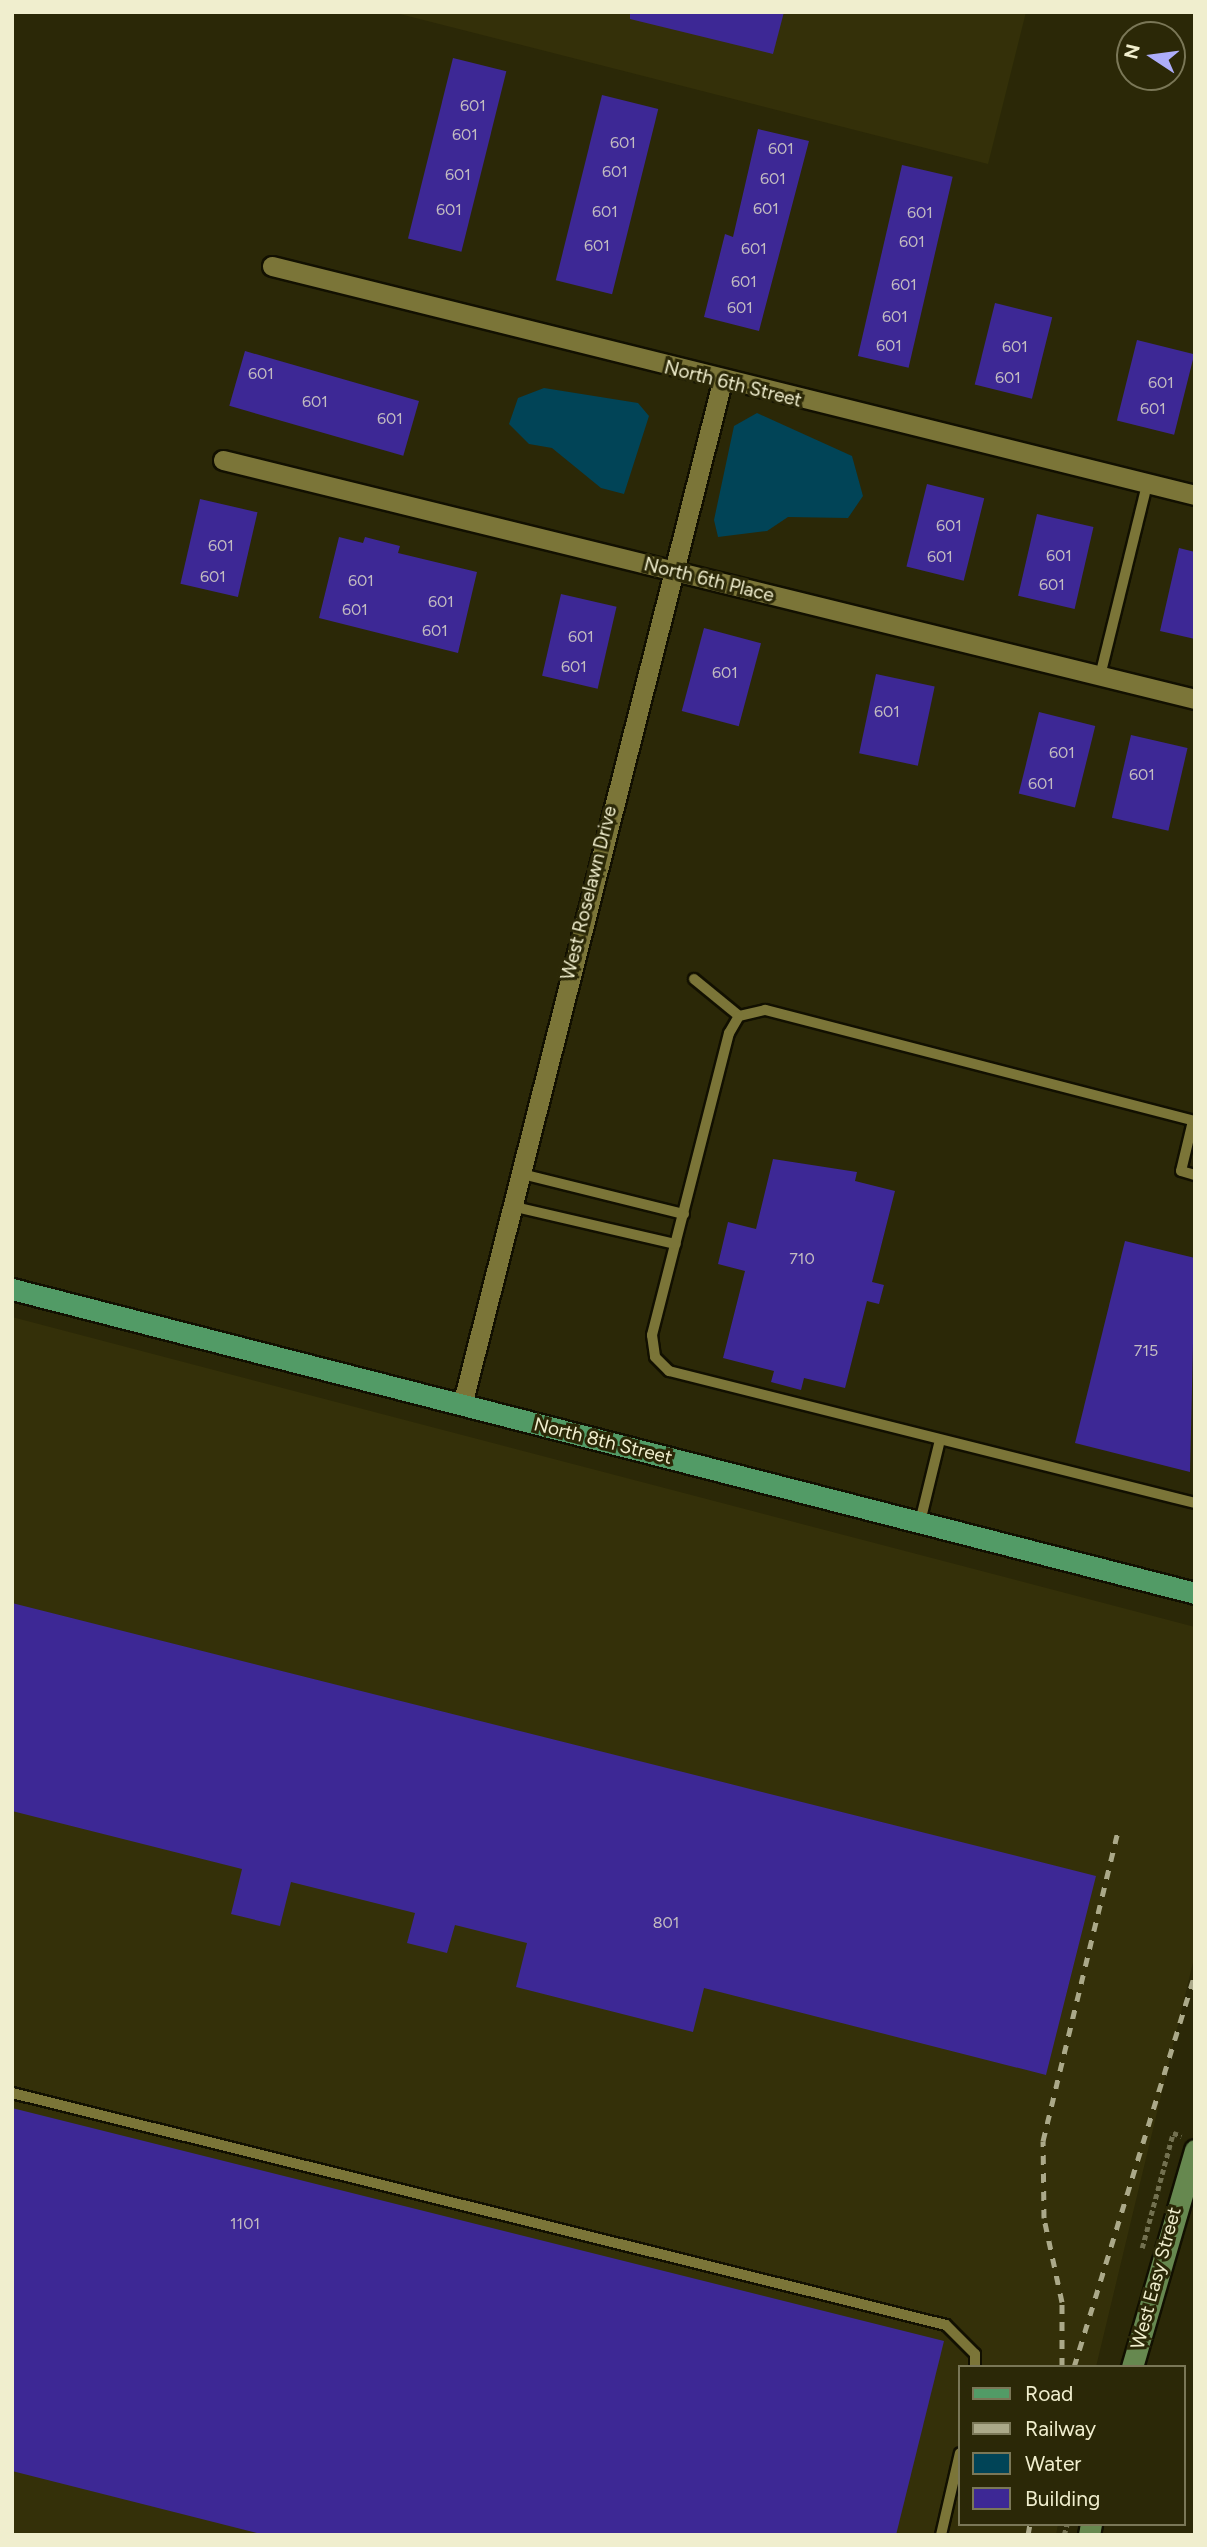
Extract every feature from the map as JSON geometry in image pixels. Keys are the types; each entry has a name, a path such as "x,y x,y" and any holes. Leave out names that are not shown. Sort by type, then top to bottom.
{"main road":[{"name":"North 8th Street","path":"12,1289 1195,1593"}],"street":[{"name":"North 6th Street","path":"272,266 722,382 1195,495"},
{"name":"West Roselawn Drive","path":"462,1405 669,571 722,382"},
{"name":"North 6th Place","path":"223,460 1195,699"},
{"name":"West Easy Street","path":"1133,2365 1195,2150"}],"lane":[{"path":"1100,676 1147,484"},
{"path":"694,979 739,1016"},
{"path":"1195,1175 1181,1171 1194,1121 765,1010 739,1016 729,1033 652,1335 655,1357 669,1371 1195,1503"},
{"path":"518,1173 684,1214"},
{"path":"510,1206 676,1244"},
{"path":"920,1522 940,1440"},
{"path":"12,2093 946,2325 975,2354 975,2365"},
{"path":"941,2535 958,2462"}],"shaded area":[{"path":"392,12 1026,12 988,164"},
{"path":"12,1317 1195,1627 1195,1954 1096,2365 958,2365 958,2526 1058,2526 1056,2535 12,2535"}],"water":[{"path":"544,388 638,403 649,416 624,494 601,488 552,448 529,444 509,424 518,398"},
{"path":"757,413 852,456 863,496 848,518 788,517 767,531 718,537 714,520 734,426"}],"building":[{"path":"630,12 784,12 773,54 630,19"},
{"path":"453,58 506,71 461,252 408,238"},
{"path":"602,95 658,109 612,294 556,280"},
{"path":"758,129 809,141 759,331 704,317 725,234 733,237"},
{"path":"902,165 953,177 909,368 858,356"},
{"path":"995,303 1052,317 1032,399 975,385"},
{"path":"1137,340 1194,354 1174,435 1117,421"},
{"path":"245,351 419,401 403,456 229,406"},
{"path":"927,484 984,498 964,581 906,566"},
{"path":"200,499 257,512 238,597 180,584"},
{"path":"1037,514 1094,527 1075,609 1018,596"},
{"path":"339,537 363,543 365,537 400,546 398,553 477,572 458,653 319,618"},
{"path":"1179,548 1195,552 1195,639 1160,631"},
{"path":"561,594 617,607 598,689 542,676"},
{"path":"704,628 761,643 739,726 682,711"},
{"path":"876,674 935,686 918,766 859,753"},
{"path":"1039,712 1095,726 1075,808 1019,794"},
{"path":"1131,735 1188,748 1168,831 1112,818"},
{"path":"773,1159 857,1172 855,1181 895,1191 872,1282 884,1285 879,1304 867,1301 845,1388 804,1378 801,1390 771,1382 774,1371 723,1358 745,1271 718,1264 728,1222 756,1229"},
{"path":"1125,1241 1195,1258 1190,1472 1075,1443"},
{"path":"12,1603 1096,1876 1046,2075 704,1988 693,2032 516,1987 527,1943 455,1925 447,1953 407,1943 415,1913 291,1882 280,1926 231,1914 242,1869 12,1811"},
{"path":"12,2108 944,2341 896,2535 265,2535 12,2471"}],"railway":[{"path":"1062,2365 1062,2302 1044,2218 1043,2141 1118,1831"},
{"path":"1075,2365 1195,1973"},
{"path":"1028,2535 1030,2526"}]}
